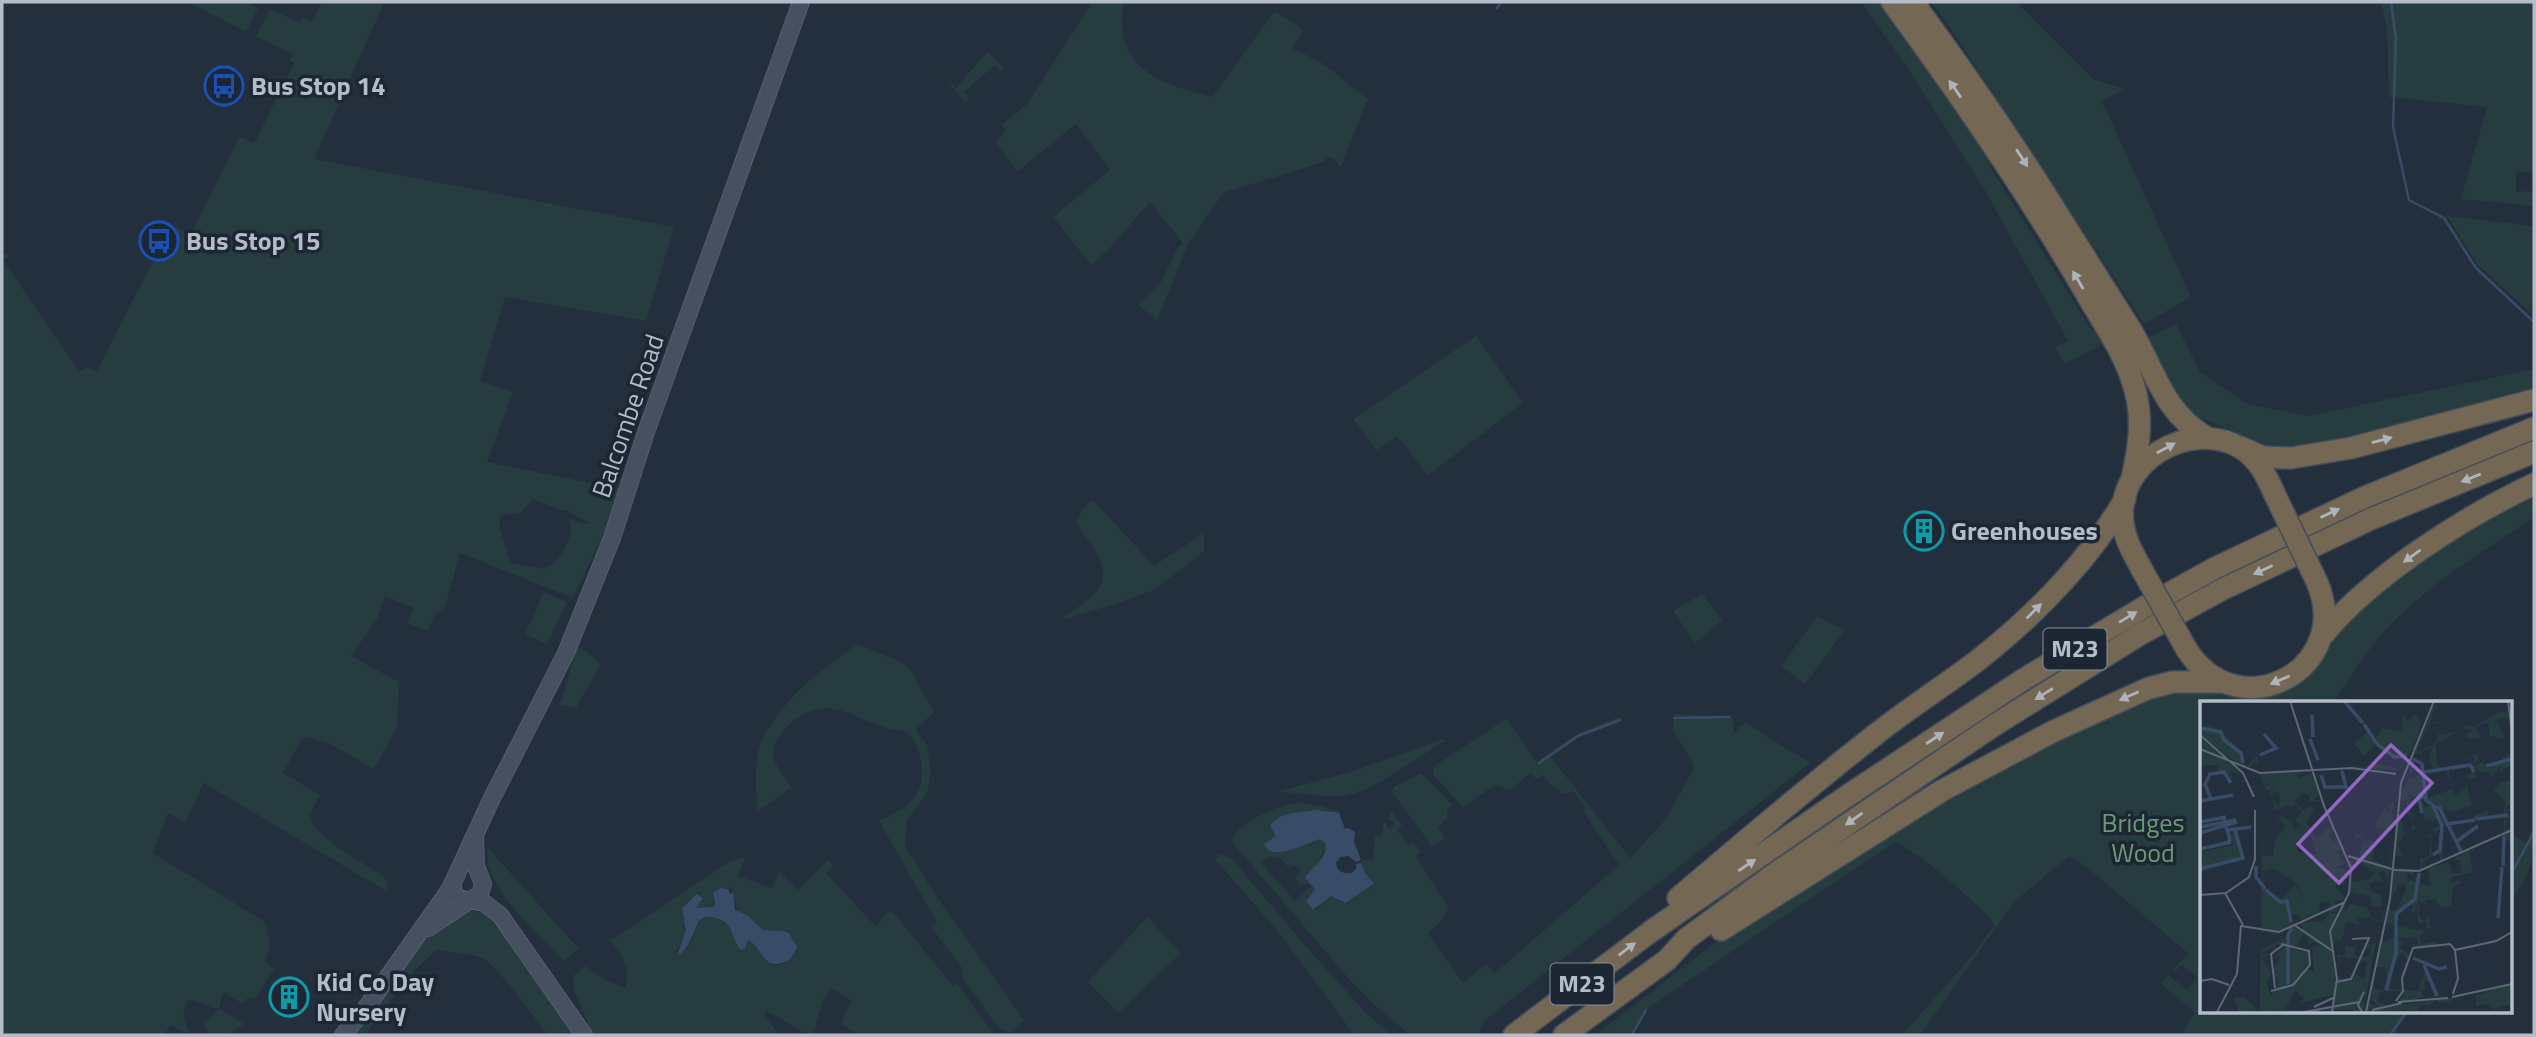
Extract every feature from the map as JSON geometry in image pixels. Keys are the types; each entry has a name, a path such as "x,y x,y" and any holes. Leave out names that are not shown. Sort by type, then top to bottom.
{"highway":[{"name":"M23","path":"1892,2 2011,172 2064,257 2126,347 2159,385 2183,412 2199,422 2261,449 2291,458"},
{"name":"M23","path":"1913,2 1990,111 2126,347 2140,426 2133,474 2122,520 2125,538 2187,650 2204,672 2219,682"},
{"name":"M23","path":"2070,572 2105,516 2127,459 2131,423 2126,347"},
{"name":"M23","path":"2159,385 2180,419 2206,437 2263,457 2291,458 2351,448 2534,400"},
{"name":"M23","path":"1514,1035 1650,932 1853,792 2024,679 2141,608 2215,568 2365,497 2534,428"},
{"name":"M23","path":"2133,474 2147,460 2171,445 2206,437"},
{"name":"M23","path":"2240,447 2262,468 2317,582 2324,602 2322,636"},
{"name":"M23","path":"1564,1035 1667,960 1686,939 1844,826 1993,726 2139,635 2221,590 2358,525 2534,452"},
{"name":"M23","path":"1667,960 1692,949 1943,790 2054,731 2149,688 2174,682 2219,682 2257,688 2286,680 2312,655 2336,618 2374,585 2427,546 2514,493 2534,484"},
{"name":"M23","path":"1650,932 1666,908 1876,734 1987,653 2033,613 2070,572 2125,499"}],"main road":[{"name":"Balcombe Road","path":"343,1035 368,1005 445,897 566,653 612,538 646,432 801,2"},
{"path":"470,901 481,893 483,886 476,866 475,835"},
{"path":"515,934 491,907 456,896 454,879 468,871 476,873 584,1035"},
{"name":"Balcombe Road","path":"415,937 460,905 470,901"}],"green space":[{"path":"187,2 246,2 258,8 246,32"},
{"path":"322,2 375,2 383,5 314,159 674,227 646,321 505,297 480,381 513,392 487,462 620,489 610,520 573,598 460,553 445,607 434,616 428,631 408,623 413,608 385,596 377,619 351,656 399,682 397,727 374,769 329,743 307,737 302,739 283,773 320,795 310,813 313,823 329,841 384,877 388,883 386,891 204,783 185,822 168,813 153,853 265,922 270,946 265,962 275,968 254,999 249,996 243,1004 223,992 219,1008 187,1001 183,1016 190,1035 171,1025 164,1035 2,1035 2,252 9,256 3,260 79,371 87,367 97,371 160,247 164,248 174,226 191,234 240,137 254,144 294,63 290,60 293,54 256,37 270,9 300,23 302,18 312,22","holes":["533,499 563,511 564,509 589,523 581,524 570,519 568,541 556,561 544,569 510,563 499,526 501,516 521,513"]},
{"path":"1092,2 1124,2 1122,24 1125,42 1132,57 1143,69 1174,86 1212,97 1275,11 1304,30 1292,48 1322,63 1368,99 1341,166 1329,156 1323,162 1223,193 1188,244 1157,320 1138,305 1161,282 1177,249 1183,243 1150,202 1108,250 1091,265 1053,217 1110,170 1076,124 1018,171 996,143 1006,130 1001,125 1027,104"},
{"path":"1861,2 1882,2 1993,161 1989,165 2092,331 2096,329 2105,343 2065,364 2055,347 2068,341 1986,192 1907,67"},
{"path":"1931,2 2017,2 2093,79 2124,89 2102,101 2191,297 2144,324"},
{"path":"2381,2 2534,2 2534,172 2516,172 2516,191 2534,192 2534,206 2461,199 2487,107 2389,97 2387,31"},
{"path":"987,52 1005,68 1001,71 995,65 964,92 970,99 964,102 939,68 956,88"},
{"path":"2447,216 2534,226 2534,316 2478,265"},
{"path":"2176,324 2200,372 2247,404 2308,416 2534,369 2534,390 2325,444 2290,449 2274,448 2196,416 2177,398 2146,339"},
{"path":"1476,336 1523,403 1428,475 1397,436 1377,450 1353,419"},
{"name":"Bridges Wood","path":"2534,489 2534,518 2452,572 2413,603 2379,637 2333,701 2200,701 2200,1012 2409,1012 2396,1030 2400,1035 2181,1035 2195,1012 2161,984 2168,975 2187,990 2197,977 2181,965 2175,972 2172,970 2189,954 2089,869 2069,856 2014,902 1920,1035 1902,1035 1965,964 1995,925 1948,879 1895,842 1648,1008 1632,1035 1595,1035 1729,932 1993,772 2148,694 2212,689 2231,694 2284,690 2305,678 2321,661 2337,626 2414,562"},
{"path":"1092,499 1154,566 1204,533 1204,549 1200,555 1154,590 1060,620 1089,599 1101,584 1102,564 1077,522 1082,509"},
{"path":"544,592 567,602 547,644 525,634"},
{"path":"1702,594 1722,620 1695,643 1673,611"},
{"path":"1817,617 1845,630 1805,684 1781,666"},
{"path":"858,644 903,663 911,671 934,712 915,730 927,745 931,772 927,793 907,820 905,846 934,893 1024,1020 1010,1033 998,1027 963,979 961,966 931,927 937,922 879,821 903,808 919,790 921,762 911,736 832,708 804,714 780,735 773,750 776,764 792,787 757,812 757,758 765,733 803,687"},
{"path":"577,647 601,664 576,708 560,705"},
{"path":"1674,714 1727,716 1734,720 1733,736 1740,726 1746,723 1810,763 1483,1022 1479,1035 1410,1035 1349,979 1231,841 1242,827 1283,806 1301,803 1339,811 1304,813 1327,846 1315,869 1306,876 1311,884 1299,885 1295,877 1301,871 1294,865 1290,869 1280,858 1269,857 1261,863 1295,901 1313,885 1316,891 1306,903 1311,909 1316,909 1331,896 1344,903 1373,886 1363,870 1361,860 1373,859 1375,836 1381,837 1384,822 1387,823 1386,827 1392,829 1394,822 1388,820 1391,811 1402,825 1397,830 1408,845 1414,842 1421,852 1416,856 1449,909 1428,933 1463,983 1486,964 1495,973 1619,865 1573,791 1564,794 1543,775 1536,779 1531,773 1510,790 1495,785 1463,807 1434,776 1433,767 1506,719 1537,762 1573,736 1619,717 1622,721 1579,737 1551,757 1630,858 1666,819 1694,768 1673,731"},
{"path":"1443,739 1444,741 1394,773 1354,793 1334,796 1276,792 1354,771"},
{"path":"1420,774 1452,805 1447,811 1447,819 1438,827 1445,838 1432,846 1392,792 1394,787"},
{"path":"2534,825 2530,865 2523,883 2512,897 2512,834 2526,843"},
{"path":"488,848 579,949 564,961 502,894 488,862"},
{"path":"1226,855 1233,860 1309,950 1365,1012 1391,1035 1354,1035 1281,935 1215,859"},
{"path":"745,858 738,876 772,888 779,872 798,890 828,860 833,866 826,873 876,927 886,913 893,912 953,986 957,984 994,1035 858,1035 841,1023 852,1001 831,988 823,1000 813,1035 802,1032 766,1010 764,1015 779,1035 593,1035 574,990 573,976 586,966 605,980 625,988 625,962 610,941 730,861","holes":["732,887 737,911 747,915 763,930 787,932 794,940 794,954 786,962 774,964 748,940 743,950 727,923 711,917 699,921 690,943 681,954 677,951 686,930 684,906 691,898 699,895 703,897 696,908 713,907 714,890"]},
{"path":"469,910 487,914 497,924 578,1035 548,1035 508,983 486,960 436,950 409,976 365,1035 352,1035 430,933"},
{"path":"1147,917 1181,953 1118,1013 1088,982"},
{"path":"220,1009 244,1024 227,1035 210,1035 203,1024"}],"water":[{"path":"1317,810 1339,813 1345,829 1355,832 1354,842 1361,860 1356,862 1348,856 1340,857 1336,863 1339,870 1352,873 1356,864 1361,863 1374,884 1345,903 1331,896 1313,910 1306,902 1315,889 1305,878 1325,853 1325,843 1320,839 1288,851 1275,852 1269,851 1264,844 1276,836 1270,826 1274,821 1291,814"},
{"path":"721,888 728,889 730,894 733,892 735,910 747,915 763,930 789,933 797,947 790,959 782,963 770,963 748,940 745,948 741,950 726,923 709,917 699,921 689,943 681,954 678,953 686,930 682,908 697,894 703,898 696,908 713,907 713,892"}],"waterway":[{"path":"1497,8 1501,2"},
{"path":"2391,2 2396,39 2393,127 2409,200 2444,218 2476,268 2534,322"},
{"path":"1674,718 1730,717"},
{"path":"1539,763 1578,736 1620,720"},
{"path":"2512,872 2534,832"},
{"path":"1632,1035 1646,1010"},
{"path":"2390,1035 2406,1012"}],"place":[{"name":"Bus Stop 14","path":"224,86"},
{"name":"Bus Stop 15","path":"159,241"},
{"name":"Greenhouses","path":"1924,531"},
{"name":"Kid Co Day Nursery","path":"289,997"}]}
